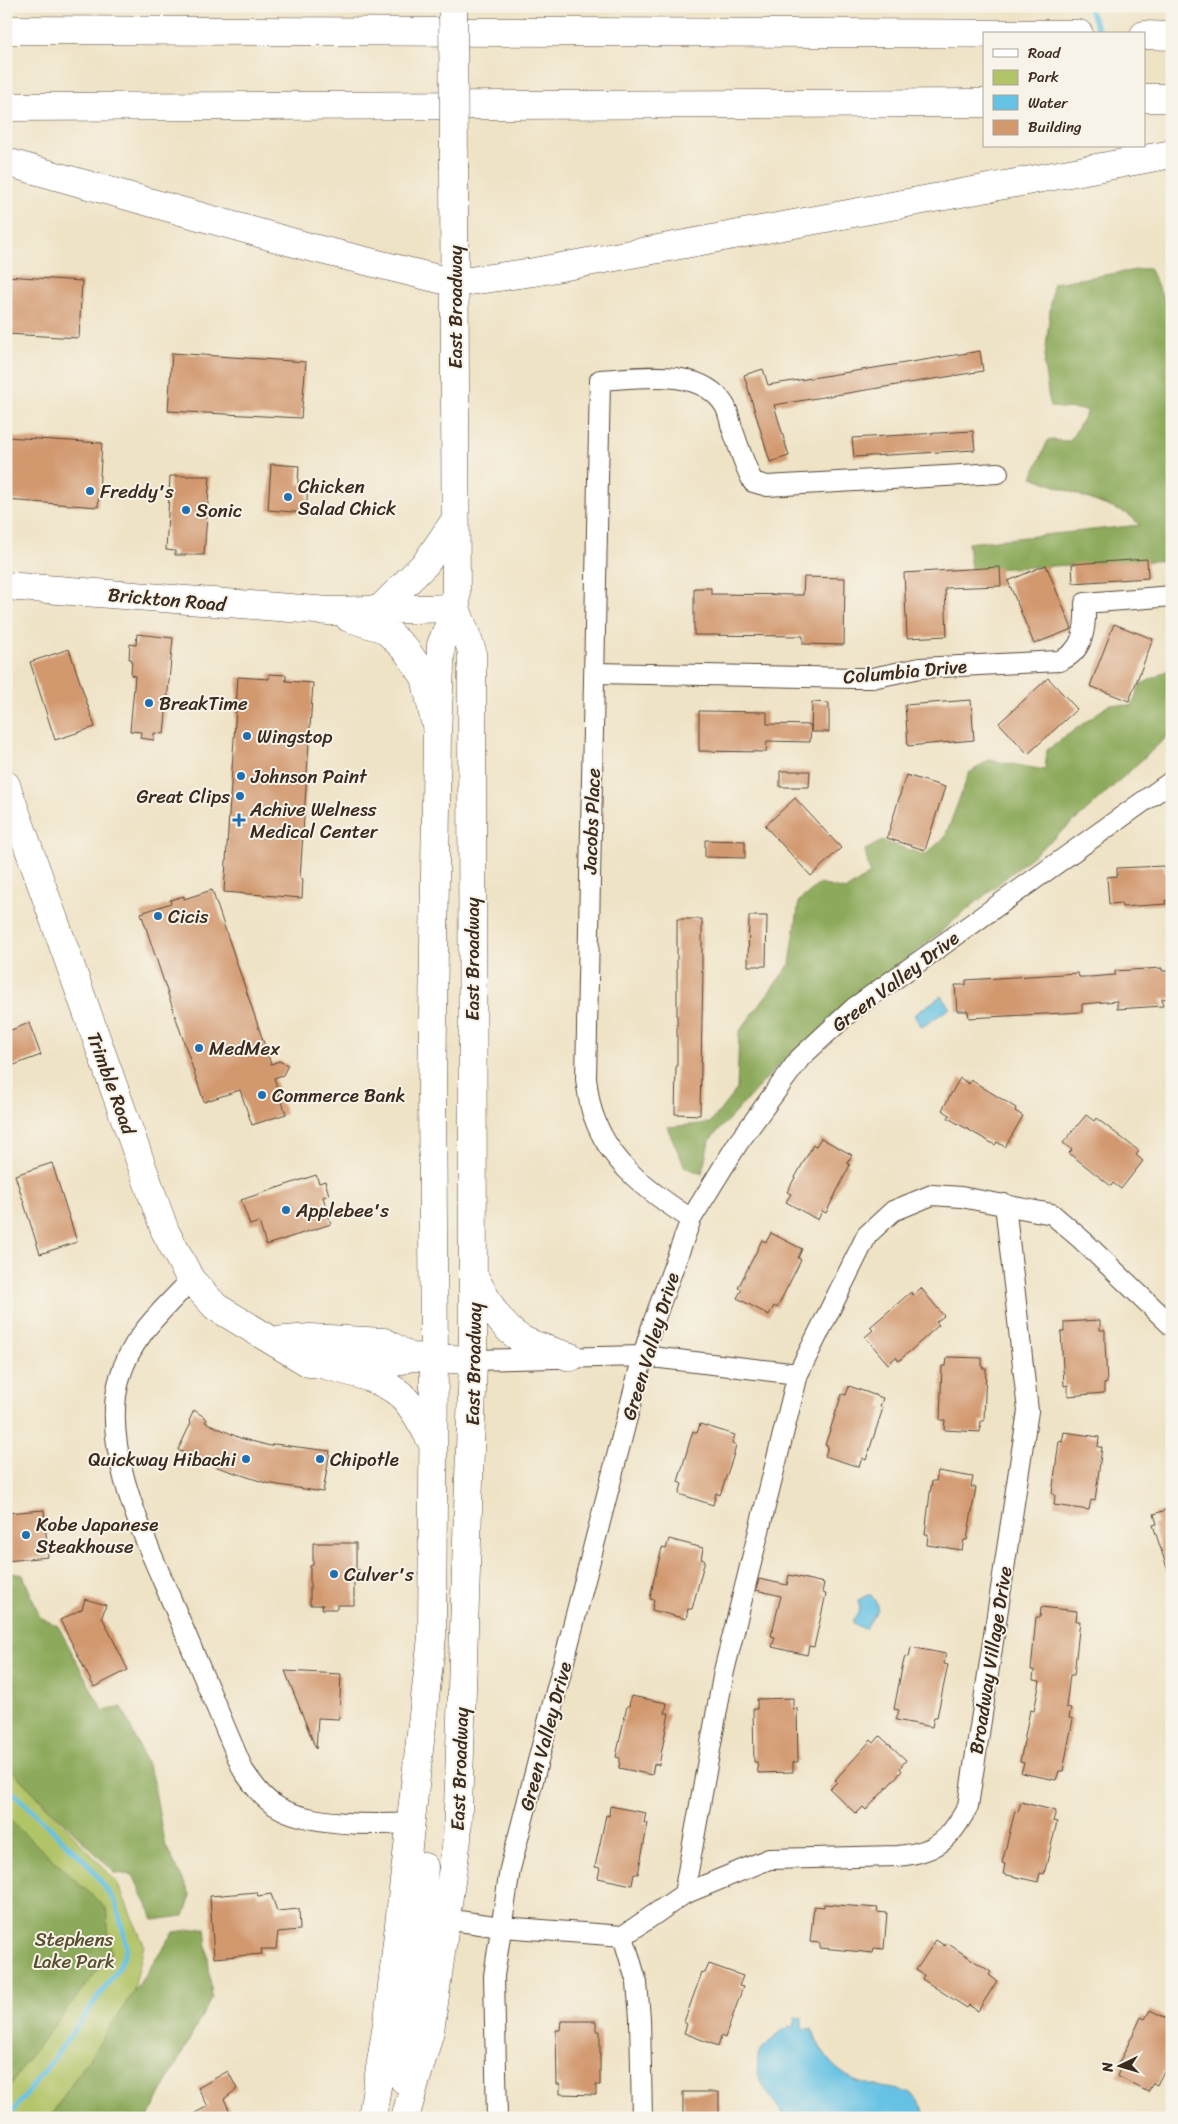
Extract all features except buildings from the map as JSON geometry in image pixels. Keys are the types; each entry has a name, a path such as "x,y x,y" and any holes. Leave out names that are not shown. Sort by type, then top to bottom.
{"main road":[{"name":"East Broadway","path":"407,2109 430,2031 457,1839 473,1360 472,651 456,608 454,522 453,6"},
{"path":"6,30 1014,32"},
{"path":"1146,35 1172,36"},
{"path":"1146,98 1172,98"},
{"path":"6,107 983,103"},
{"path":"6,162 308,247 455,283 544,270 1172,154"},
{"path":"379,610 426,563 454,522"},
{"path":"6,570 48,578 76,591"},
{"name":"Brickton Road","path":"13,590 76,591 329,611 456,608"},
{"name":"East Broadway","path":"372,2118 389,2012 432,1637 434,1444 422,1358 432,1091 437,734 441,645 456,608"},
{"name":"Brickton Road","path":"329,611 385,629 406,650 424,677 437,734"},
{"name":"Trimble Road","path":"6,785 165,1231 192,1280 216,1307 309,1363 381,1367 422,1358 473,1360"},
{"path":"474,1276 489,1304 504,1325 522,1339 571,1357"},
{"name":"Trimble Road","path":"274,1341 310,1338 384,1342 422,1358"},
{"path":"322,1364 384,1384 402,1396 434,1444"},
{"path":"407,2109 402,2074 416,1975 426,1835 421,1826 412,1822"}],"street":[{"name":"Jacobs Place","path":"691,1219 651,1192 625,1168 611,1150 593,1117 586,1079 600,380 667,377 689,380 712,392 725,406 746,471 753,482 767,486 998,473"},
{"name":"Columbia Drive","path":"595,673 872,678 920,668 1059,661 1069,658 1078,648 1083,634 1085,604 1172,596"},
{"name":"Green Valley Drive","path":"497,2118 494,1976 510,1869 643,1356 691,1219 744,1135 800,1058 826,1032 854,1008 1172,781"},
{"path":"684,1894 724,1671 798,1374 867,1235 893,1211 932,1195 961,1197 1052,1214 1172,1326"},
{"name":"Broadway Village Drive","path":"623,1936 684,1894 768,1859 920,1854 943,1841 957,1826 968,1806 1028,1410 1005,1204"},
{"path":"192,1280 147,1328 129,1353 120,1376 115,1398 114,1425 120,1464 153,1556 243,1770 257,1790 277,1807 312,1819 385,1824 412,1822"},
{"path":"473,1360 643,1356 798,1374"},
{"path":"445,1919 501,1927 623,1936 637,1983 640,2018 642,2118"}],"green space":[{"path":"1149,268 1172,316 1172,560 971,570 968,543 1140,525 1128,514 1032,477 1048,440 1070,441 1088,410 1050,407 1044,365 1053,283"},
{"path":"1172,668 1172,732 1083,814 777,1067 709,1141 702,1174 685,1167 667,1127 710,1123 737,1089 739,1032 790,964 799,901 819,884 846,890 870,874 865,850 882,841 925,855 945,837 969,773 989,760 1045,770 1047,750 1110,704 1132,706 1140,685"},
{"path":"6,1572 23,1575 40,1617 58,1626 103,1711 122,1707 153,1779 164,1842 191,1896 184,1916 154,1920 133,1875 115,1873 6,1765"},
{"name":"Stephens Lake Park","path":"6,1763 117,1882 144,1945 105,2118 6,2118"},
{"path":"6,1817 106,1908 111,1953 28,2059 6,2092"},
{"path":"205,1928 212,1997 148,2118 49,2118 174,1932"}],"water":[{"path":"941,996 950,1008 922,1027 914,1015"},
{"path":"871,1595 878,1605 878,1609 866,1628 863,1629 853,1623 853,1620 860,1609 858,1600"},
{"path":"795,2017 802,2018 804,2029 812,2029 823,2052 847,2076 869,2085 900,2090 912,2095 919,2102 927,2118 786,2118 766,2091 758,2072 757,2062 760,2053 768,2043 790,2026 793,2027"}],"waterway":[{"path":"1088,6 1099,32"},
{"path":"1160,164 1172,180"},
{"path":"6,1786 89,1865 116,1903 127,1947 119,1968 8,2118"}],"place":[{"name":"Freddy's","path":"90,491"},
{"name":"Chicken Salad Chick","path":"288,497"},
{"name":"Sonic","path":"186,510"},
{"name":"BreakTime","path":"149,703"},
{"name":"Wingstop","path":"247,736"},
{"name":"Johnson Paint","path":"241,776"},
{"name":"Great Clips","path":"240,796"},
{"name":"Achive Welness Medical Center","path":"239,820"},
{"name":"Cicis","path":"158,916"},
{"name":"MedMex","path":"199,1048"},
{"name":"Commerce Bank","path":"262,1095"},
{"name":"Applebee's","path":"286,1210"},
{"name":"Quickway Hibachi","path":"246,1459"},
{"name":"Chipotle","path":"320,1459"},
{"name":"Kobe Japanese Steakhouse","path":"26,1535"},
{"name":"Culver's","path":"334,1574"}]}
